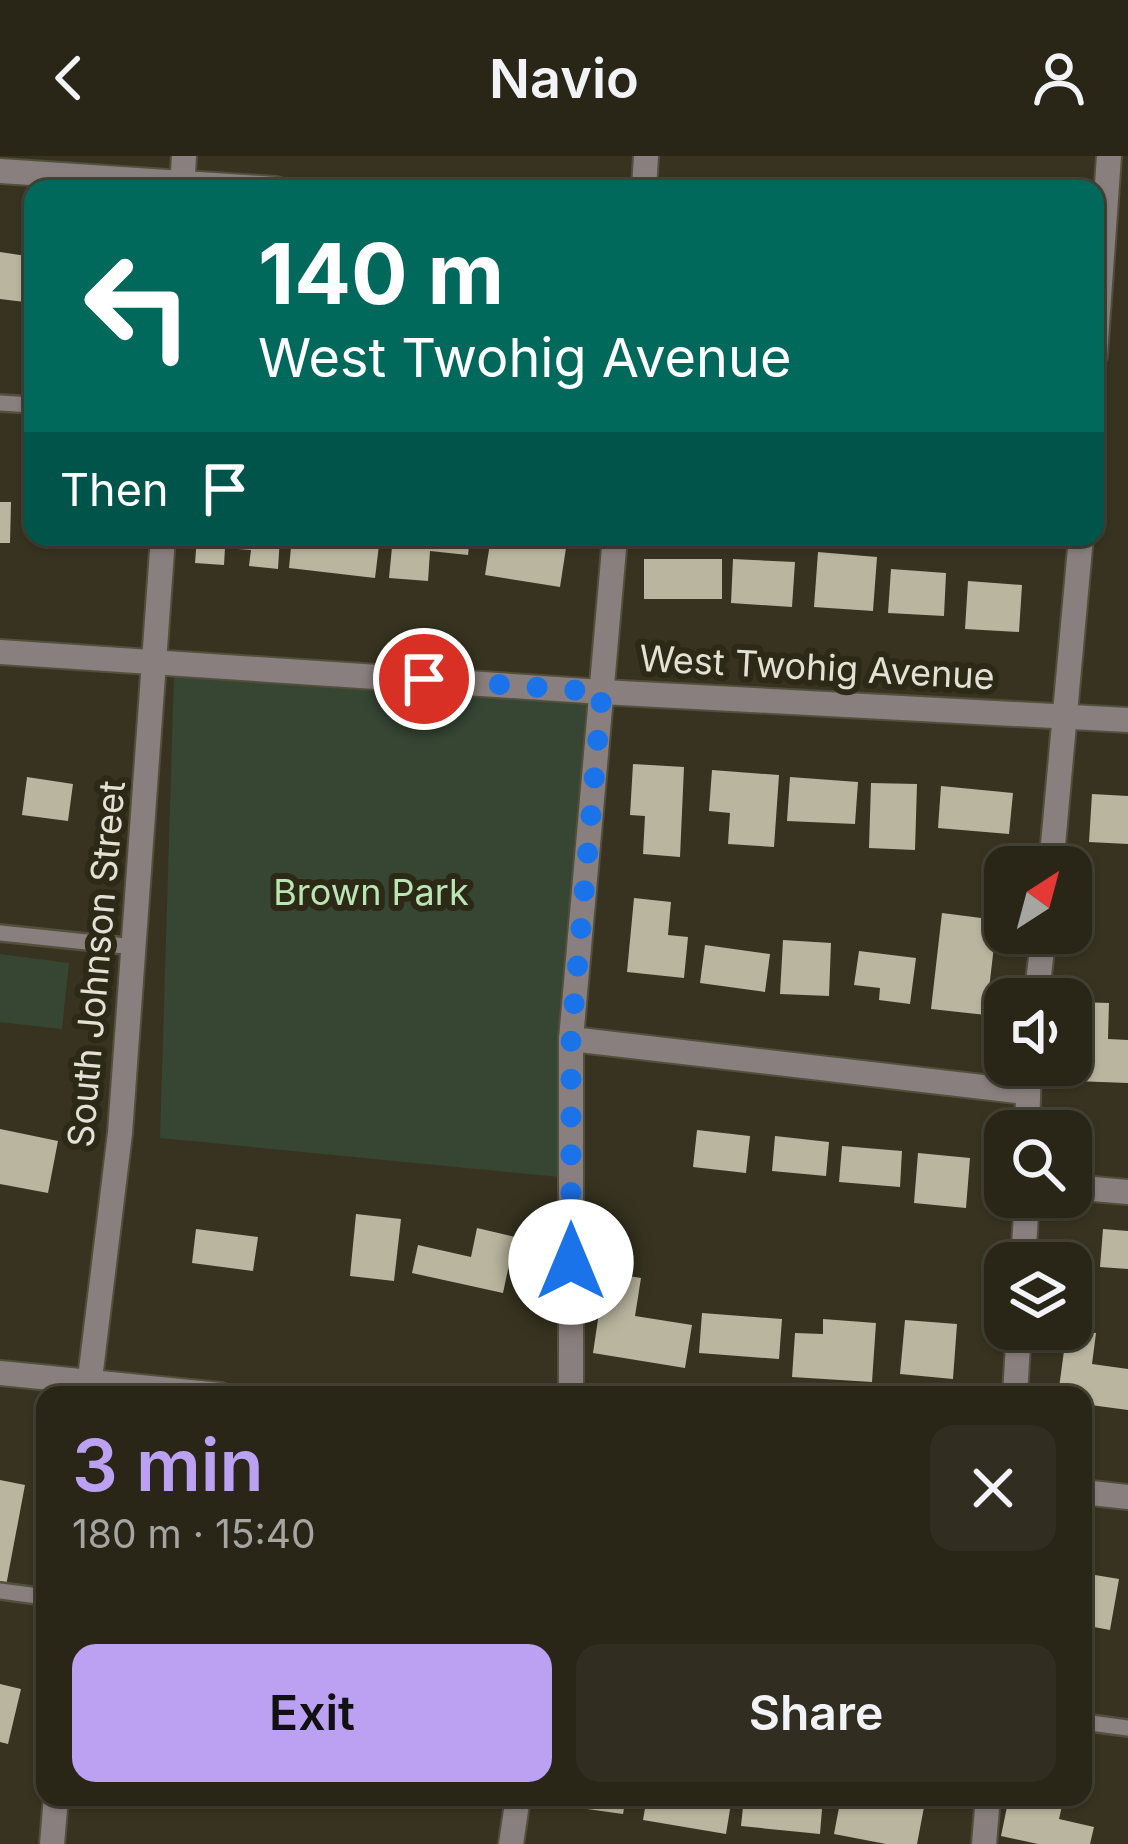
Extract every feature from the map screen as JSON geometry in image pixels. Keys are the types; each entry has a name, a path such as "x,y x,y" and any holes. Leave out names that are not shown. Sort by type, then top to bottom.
{"street":[{"path":"1104,275 1109,156"},
{"path":"0,171 109,180"},
{"name":"South Johnson Street","path":"88,1386 120,1133 163,546"},
{"path":"571,1386 571,1039 614,546"},
{"path":"1053,846 1080,546"},
{"name":"West Twohig Avenue","path":"0,652 602,692 1128,720"},
{"path":"571,1039 1026,1093"},
{"path":"1026,1110 1027,1086"},
{"path":"1092,1189 1128,1192"},
{"path":"1016,1386 1018,1350"},
{"path":"0,1372 77,1386"},
{"path":"1092,1493 1128,1497"},
{"path":"52,1844 55,1806"},
{"path":"511,1844 517,1806"},
{"path":"984,1844 987,1806"}],"lane":[{"path":"0,933 135,947"},
{"path":"0,1591 36,1596"},
{"path":"1092,1723 1128,1728"}],"green space":[{"name":"Brown Park","path":"174,675 587,700 560,1177 160,1138"},
{"path":"0,954 69,963 62,1029 0,1022"}],"building":[{"path":"0,252 24,256 24,302 0,299"},
{"path":"0,502 11,502 10,543 0,543"},
{"path":"196,546 279,546 278,569 249,566 251,550 225,548 224,565 195,563"},
{"path":"291,546 379,546 375,578 289,568"},
{"path":"392,546 469,546 468,555 430,551 428,581 389,578"},
{"path":"490,546 566,548 560,587 485,575"},
{"path":"818,552 877,557 873,611 814,607"},
{"path":"644,559 722,559 722,599 644,599"},
{"path":"733,559 795,562 792,607 731,603"},
{"path":"891,569 946,573 944,616 888,613"},
{"path":"968,581 1022,585 1019,632 965,629"},
{"path":"633,764 684,767 680,857 643,854 645,816 630,815"},
{"path":"712,770 779,775 774,847 728,844 730,813 709,811"},
{"path":"27,777 73,784 68,821 22,815"},
{"path":"790,777 858,782 855,824 787,821"},
{"path":"871,783 917,784 915,850 869,848"},
{"path":"941,786 1013,793 1009,834 938,828"},
{"path":"1092,794 1128,796 1128,844 1089,842"},
{"path":"634,898 671,902 668,935 688,937 684,978 627,972"},
{"path":"942,913 984,918 984,954 993,954 990,978 984,978 984,1015 931,1009"},
{"path":"783,940 831,943 829,996 780,994"},
{"path":"705,945 770,954 765,992 700,983"},
{"path":"859,951 916,958 910,1004 879,1000 880,988 854,985"},
{"path":"1092,1002 1109,1003 1108,1039 1128,1040 1128,1083 1092,1082"},
{"path":"0,1129 58,1141 48,1193 0,1184"},
{"path":"697,1130 750,1136 746,1173 693,1167"},
{"path":"775,1136 829,1142 826,1176 772,1171"},
{"path":"842,1146 902,1151 900,1187 839,1182"},
{"path":"918,1153 970,1158 966,1208 914,1203"},
{"path":"356,1214 401,1219 394,1281 350,1276"},
{"path":"477,1228 515,1237 503,1293 412,1273 418,1245 471,1257"},
{"path":"196,1229 258,1237 253,1271 192,1263"},
{"path":"1103,1229 1128,1231 1128,1269 1100,1267"},
{"path":"605,1272 641,1278 635,1316 692,1325 685,1368 593,1353"},
{"path":"702,1313 782,1319 779,1359 699,1353"},
{"path":"823,1319 876,1323 872,1382 792,1377 795,1333 823,1334"},
{"path":"905,1320 957,1324 953,1379 900,1374"},
{"path":"1092,1332 1096,1333 1092,1364 1128,1369 1128,1410 1092,1405 1092,1386 1059,1386 1064,1350 1092,1350"},
{"path":"0,1480 25,1485 6,1586 0,1585"},
{"path":"1095,1575 1119,1579 1110,1630 1092,1627"},
{"path":"0,1684 21,1689 8,1744 0,1742"},
{"path":"565,1806 624,1806 623,1814"},
{"path":"645,1806 731,1806 726,1834 643,1820"},
{"path":"743,1806 822,1806 820,1834 741,1826"},
{"path":"839,1806 924,1806 917,1844 886,1844 834,1834"},
{"path":"1007,1806 1062,1806 1059,1819 1094,1827 1090,1844 1038,1844 1001,1836"}],"route":[{"path":"424,679 602,692 571,1039 571,1262"}]}
